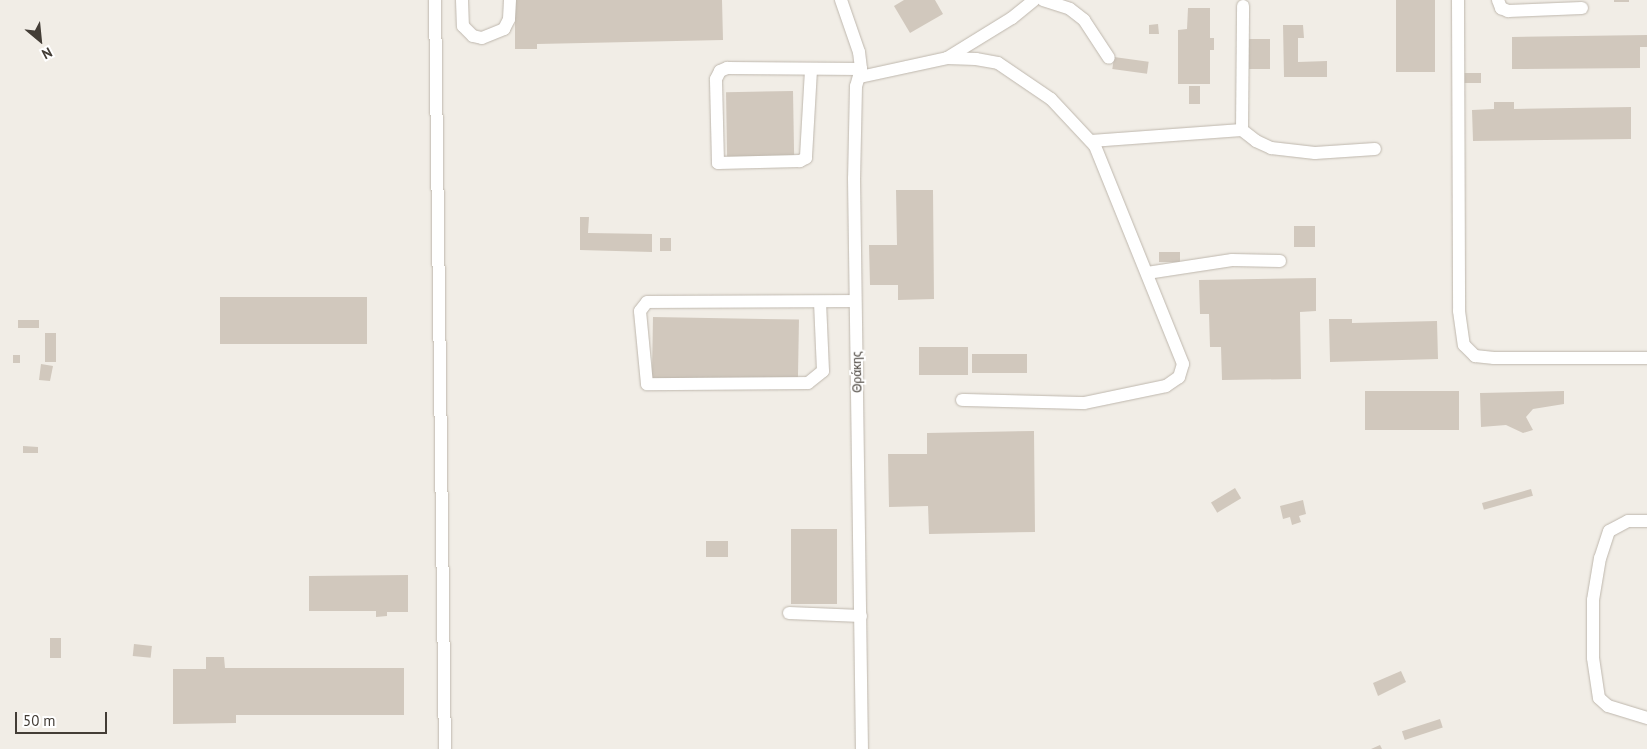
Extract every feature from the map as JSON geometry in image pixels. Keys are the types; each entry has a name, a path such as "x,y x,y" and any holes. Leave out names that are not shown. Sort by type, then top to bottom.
{"street":[{"path":"435,0 445,749"},
{"path":"462,0 463,26 473,36 482,38 504,29 509,19 510,0"},
{"name":"Θράκης","path":"841,0 860,52 861,73 856,96 856,301 862,749"},
{"path":"947,58 1012,18 1034,0"},
{"path":"1043,0 1070,9 1084,20 1109,58"},
{"path":"1458,0 1459,311 1464,345 1475,356 1494,358 1647,358"},
{"path":"1498,0 1501,8 1508,11 1582,8"},
{"path":"1242,130 1243,6"},
{"path":"811,70 806,158 800,161 718,163 716,80 720,71 727,68 811,70 861,73 947,58 998,63 1018,74 1051,99 1091,140 1178,344 1183,364 1179,378 1166,386 1084,402 962,400"},
{"path":"1091,140 1242,130 1256,141 1271,148 1315,153 1375,149"},
{"path":"1147,272 1232,260 1280,261"},
{"path":"820,302 823,371 808,383 647,384 640,311 647,302 856,301"},
{"path":"1647,520 1628,521 1609,531 1600,558 1593,600 1593,658 1599,698 1608,706 1647,718"},
{"path":"789,613 861,616"}],"building":[{"path":"515,0 722,0 723,40 537,44 537,49 515,49"},
{"path":"904,0 935,0 943,14 910,33 894,6"},
{"path":"1396,0 1435,0 1435,72 1396,72"},
{"path":"1614,0 1629,0 1629,2 1614,2"},
{"path":"1188,8 1210,8 1210,38 1214,38 1214,50 1210,50 1210,84 1178,84 1178,30 1187,29"},
{"path":"1158,24 1159,34 1149,34 1149,25"},
{"path":"1283,25 1303,25 1304,38 1298,38 1298,62 1327,61 1327,77 1284,77"},
{"path":"1647,35 1647,47 1640,47 1640,68 1512,69 1512,37"},
{"path":"1249,39 1270,39 1270,69 1249,69"},
{"path":"1114,57 1149,62 1147,74 1112,69"},
{"path":"1461,73 1481,73 1481,83 1461,83"},
{"path":"1189,86 1200,86 1200,104 1189,104"},
{"path":"793,91 794,158 727,159 726,92"},
{"path":"1494,102 1514,102 1514,109 1631,107 1631,139 1473,141 1472,110 1494,109"},
{"path":"896,190 933,190 934,299 898,300 898,285 870,285 869,245 897,245"},
{"path":"580,217 589,217 588,233 652,234 652,252 580,250"},
{"path":"1294,226 1315,226 1315,247 1294,247"},
{"path":"660,238 671,238 671,251 660,251"},
{"path":"1159,252 1180,252 1180,262 1159,262"},
{"path":"1316,278 1316,311 1300,312 1301,379 1222,380 1221,347 1210,347 1209,314 1200,314 1199,280"},
{"path":"220,297 367,297 367,344 220,344"},
{"path":"653,317 799,320 798,381 652,378"},
{"path":"1329,319 1352,319 1352,323 1437,321 1438,359 1330,362"},
{"path":"18,320 39,320 39,328 18,328"},
{"path":"45,333 56,333 56,362 45,362"},
{"path":"919,347 968,347 968,375 919,375"},
{"path":"972,354 1027,354 1027,373 972,373"},
{"path":"13,355 20,355 20,363 13,363"},
{"path":"41,364 53,366 50,381 39,380"},
{"path":"1365,391 1459,391 1459,430 1365,430"},
{"path":"1564,391 1564,404 1533,409 1526,417 1533,430 1523,433 1506,425 1481,427 1480,393"},
{"path":"1034,431 1035,532 929,534 928,506 889,507 888,454 927,454 927,433"},
{"path":"23,446 38,447 38,453 23,453"},
{"path":"1235,488 1241,498 1217,513 1211,502"},
{"path":"1531,489 1533,496 1484,510 1482,503"},
{"path":"1303,500 1306,514 1299,516 1301,522 1292,525 1290,517 1283,519 1280,506"},
{"path":"791,529 837,529 837,604 791,604"},
{"path":"706,541 728,541 728,557 706,557"},
{"path":"408,575 408,612 387,612 387,616 376,617 376,611 309,611 309,576"},
{"path":"50,638 61,638 61,658 50,658"},
{"path":"134,644 152,646 151,658 133,656"},
{"path":"206,657 224,657 225,668 404,668 404,715 236,715 236,723 173,724 173,669 206,669"},
{"path":"1401,671 1406,682 1378,696 1373,683"},
{"path":"1440,719 1443,728 1405,740 1402,731"},
{"path":"1380,745 1382,749 1371,749"}]}
